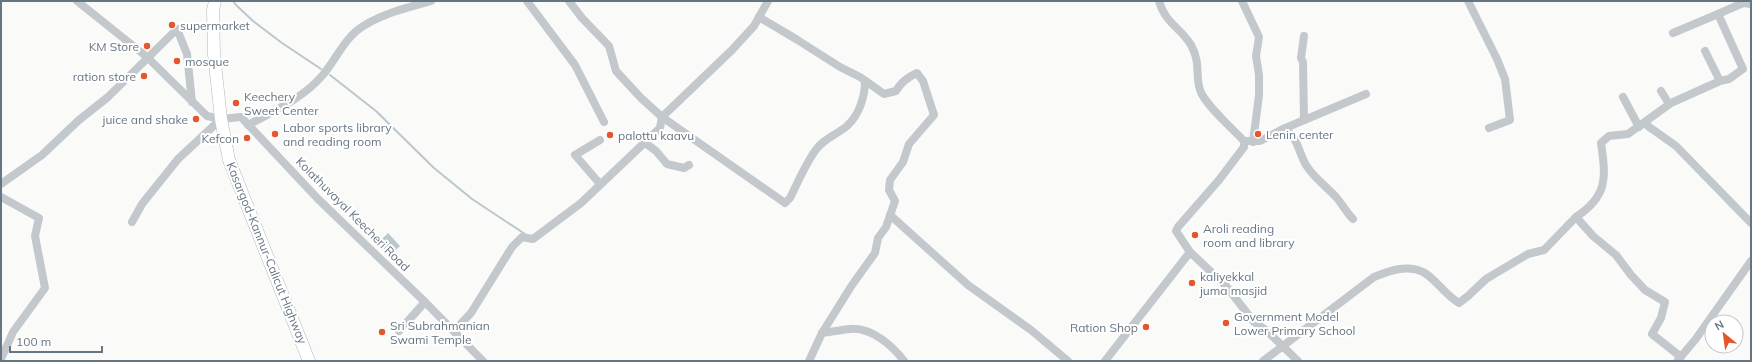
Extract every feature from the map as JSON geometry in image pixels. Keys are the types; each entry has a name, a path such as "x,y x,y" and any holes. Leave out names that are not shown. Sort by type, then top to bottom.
{"highway":[{"name":"Kasargod-Kannur-Calicut Highway","path":"215,1 213,10 214,54 221,119 229,160 309,361"}],"street":[{"name":"Kolathuvayal Keecheri Road","path":"77,1 147,57 206,116 221,119 241,117 318,198 484,361"},
{"path":"248,124 299,96 322,77 342,48 364,25 407,8 432,1"},
{"path":"527,1 575,65 604,122"},
{"path":"569,1 582,18 609,46 616,71 641,98 662,117 785,203 790,198 815,151 825,140 847,126 856,116 865,90 865,81"},
{"path":"454,331 471,313 512,246 522,237 533,239 545,232 581,203 660,128 662,117 732,50 754,26 768,1"},
{"path":"1160,1 1167,19 1184,35 1195,52 1201,92 1214,110 1248,141 1260,141 1283,129 1366,94"},
{"path":"1242,1 1259,37 1256,56 1259,75 1259,95 1248,141 1219,180 1176,231 1190,252 1226,286 1254,322 1266,330 1298,361"},
{"path":"1468,1 1497,59 1505,79 1510,120 1489,128"},
{"path":"1672,33 1745,3"},
{"path":"1718,14 1743,69"},
{"path":"759,17 884,94 896,91 907,78 917,73 923,81 934,115 909,144 903,162 890,180 889,190 895,201 886,227 878,238 875,253 852,285 822,333 809,361"},
{"path":"2,185 42,155 79,120 108,97 177,29 187,54 192,102"},
{"path":"1304,36 1301,58 1303,62 1304,120"},
{"path":"1705,51 1720,81"},
{"path":"1263,361 1282,345 1374,277 1391,270 1409,268 1424,272 1450,298 1458,303 1486,279 1528,254 1544,250 1576,217 1590,208 1602,191 1604,170 1601,143 1609,136 1628,134 1669,104 1720,81 1728,79 1743,69 1751,66"},
{"path":"1661,91 1669,104"},
{"path":"1623,97 1642,125 1676,146 1751,223"},
{"path":"132,222 142,204 178,159 221,119"},
{"path":"1283,129 1286,130 1296,141 1297,148 1306,165 1353,219"},
{"path":"600,140 575,155 600,184"},
{"path":"644,142 667,164 684,168 689,165"},
{"path":"1,197 39,218 35,236 45,288 13,332 1,359"},
{"path":"890,215 951,272 1031,330 1068,361"},
{"path":"1576,217 1593,236 1616,255 1630,274 1645,290 1665,302 1661,318 1652,334 1679,359 1751,261"},
{"path":"1105,361 1190,252"},
{"path":"399,331 425,302"},
{"path":"822,333 851,329 864,330 889,344 904,361"}],"shaded area":[{"path":"388,233 400,246 390,256 378,243"}],"waterway":[{"path":"233,1 253,21 282,43 321,69"},
{"path":"330,75 376,111 434,168 472,199 525,234"}],"place":[{"name":"supermarket","path":"172,25"},
{"name":"KM Store","path":"147,46"},
{"name":"mosque","path":"177,61"},
{"name":"ration store","path":"144,76"},
{"name":"Keechery Sweet Center","path":"236,103"},
{"name":"juice and shake","path":"196,119"},
{"name":"Labor sports library and reading room","path":"275,134"},
{"name":"Lenin center","path":"1258,134"},
{"name":"palottu kaavu","path":"610,135"},
{"name":"Kefcon","path":"247,138"},
{"name":"Aroli reading room and library","path":"1195,235"},
{"name":"kaliyekkal juma masjid","path":"1192,283"},
{"name":"Government Model Lower Primary School","path":"1226,323"},
{"name":"Ration Shop","path":"1146,327"},
{"name":"Sri Subrahmanian Swami Temple","path":"382,332"}]}
